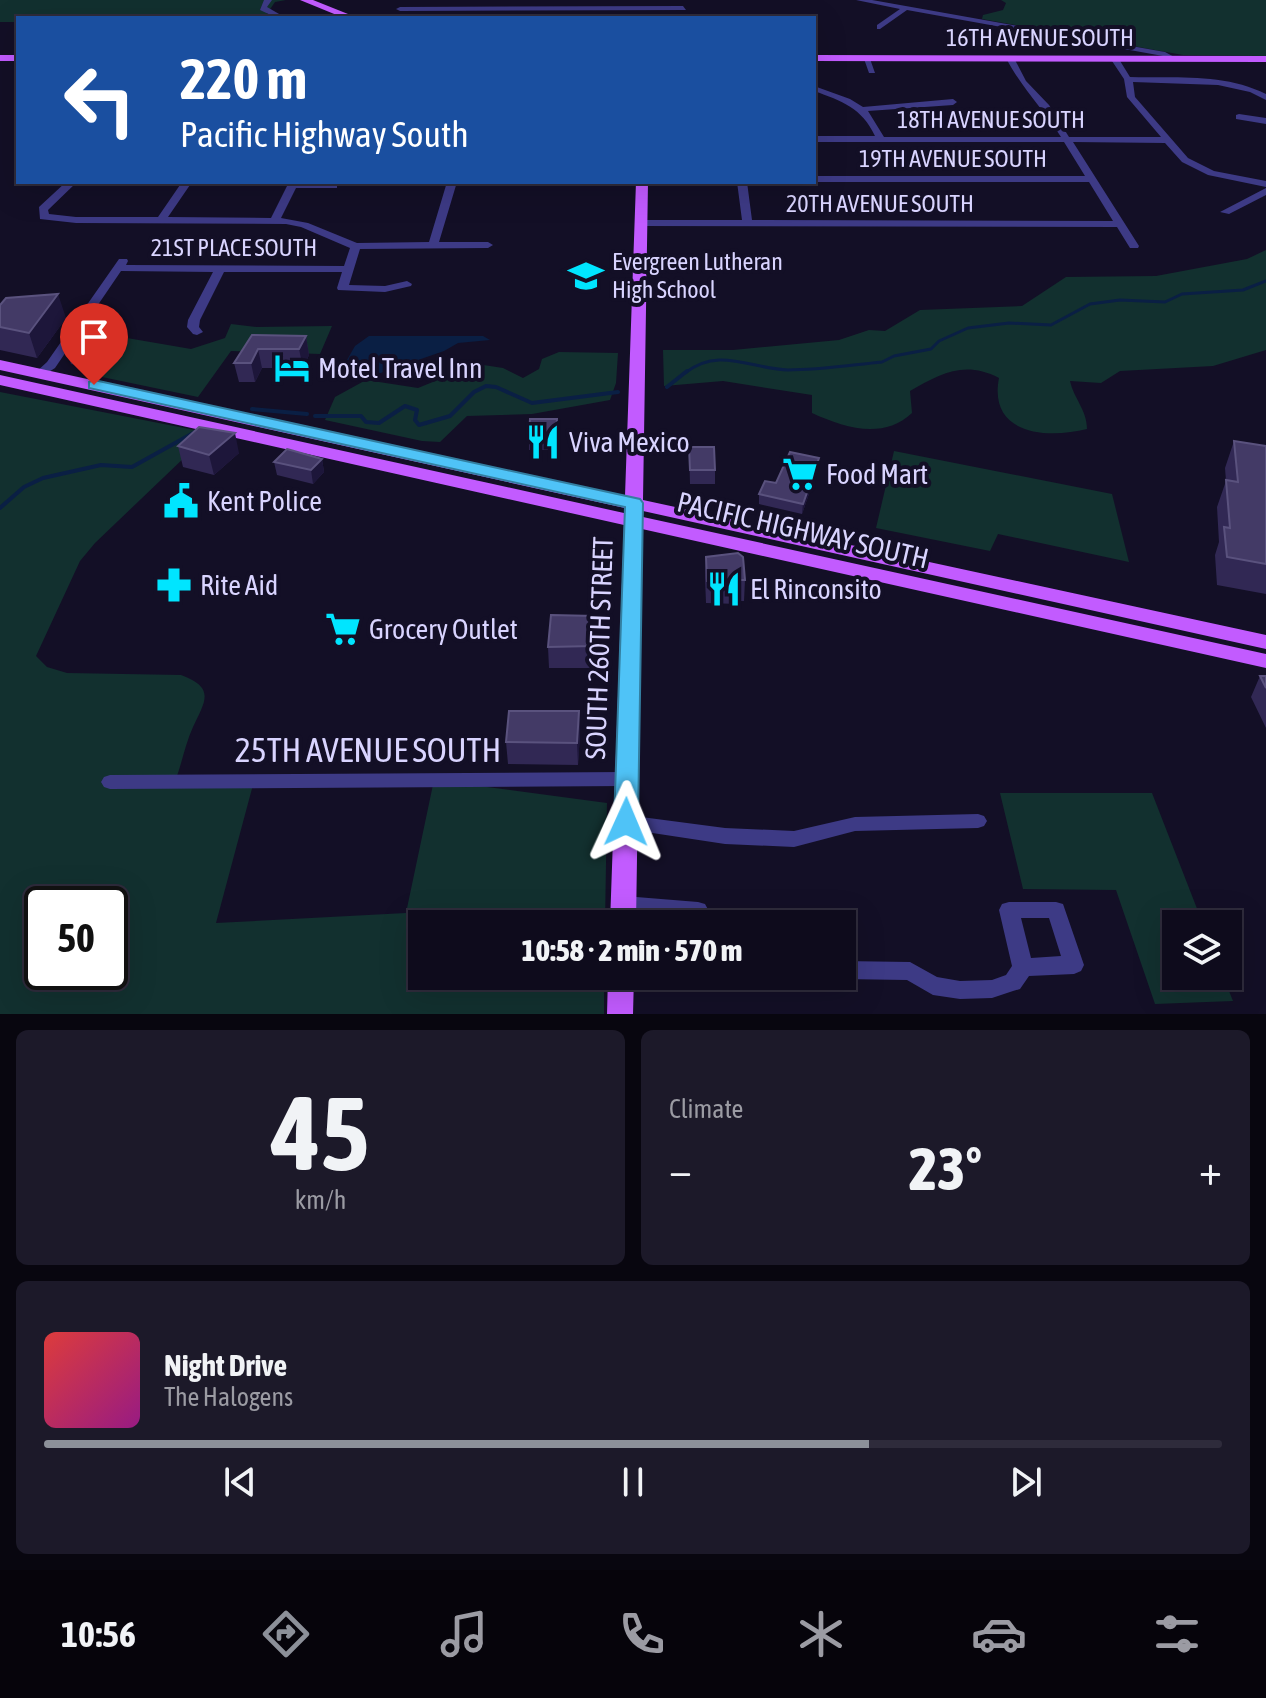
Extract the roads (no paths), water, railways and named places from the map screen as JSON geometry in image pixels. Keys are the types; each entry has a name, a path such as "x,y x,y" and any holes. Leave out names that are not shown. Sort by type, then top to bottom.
{"main road":[{"path":"305,0 348,16"},
{"name":"16TH AVENUE SOUTH","path":"816,58 1266,59"},
{"name":"SOUTH 260TH STREET","path":"624,910 642,184"},
{"name":"PACIFIC HIGHWAY SOUTH","path":"0,367 41,373 1266,661"},
{"name":"PACIFIC HIGHWAY SOUTH","path":"0,380 1266,642"},
{"path":"620,1014 621,990"}],"street":[{"path":"268,0 263,8 278,16"},
{"path":"860,0 975,23 1165,54 1174,59"},
{"path":"400,9 683,4"},
{"path":"460,16 467,7"},
{"path":"534,16 536,7"},
{"path":"608,7 608,16"},
{"path":"880,27 906,8"},
{"path":"866,58 872,71"},
{"path":"1010,58 1023,82 1046,107 1134,246"},
{"path":"1114,58 1128,79 1131,97 1185,160 1197,168 1229,178 1266,184"},
{"path":"1128,79 1242,84 1266,97"},
{"path":"817,92 864,109 953,102"},
{"path":"864,109 872,118 881,140"},
{"path":"1239,117 1266,121"},
{"name":"18TH AVENUE SOUTH","path":"816,139 1167,140"},
{"name":"19TH AVENUE SOUTH","path":"816,179 1091,179"},
{"path":"70,184 43,209 44,217 274,221 299,223 356,246 488,245"},
{"path":"161,220 186,184"},
{"path":"274,221 293,184"},
{"path":"307,184 334,186"},
{"path":"433,245 451,184"},
{"path":"742,184 747,223"},
{"path":"1225,212 1266,191"},
{"name":"20TH AVENUE SOUTH","path":"641,223 1120,224"},
{"path":"356,246 342,288 385,289 407,284"},
{"name":"21ST PLACE SOUTH","path":"41,373 51,365 122,265 348,269"},
{"path":"197,332 193,327 194,320 220,268"},
{"name":"25TH AVENUE SOUTH","path":"110,782 627,779"},
{"path":"626,822 725,836 794,839 855,824 978,821"},
{"path":"856,970 910,971 933,986 960,990 992,989 1013,982 1023,967"}],"water":[{"path":"369,336 483,336 490,340 458,343 444,351 369,377 362,376 365,370 343,367 355,346"}],"waterway":[{"path":"685,373 698,365 723,360 788,370 882,362 894,356 931,349 939,341 968,328 1009,323 1051,325 1090,304 1120,300 1165,302 1182,294 1243,290 1266,281"},
{"path":"667,387 687,371"},
{"path":"315,416 361,416 366,422 379,423 405,406 417,410 415,420 419,425 450,416 474,392 486,386 496,387 532,403 618,392"},
{"path":"252,409 307,414"},
{"path":"0,508 24,487 43,478 101,465 132,467 195,432"}],"place":[{"name":"Evergreen Lutheran High School","path":"586,276"},
{"name":"Motel Travel Inn","path":"292,368"},
{"name":"Viva Mexico","path":"543,442"},
{"name":"Food Mart","path":"800,474"},
{"name":"Kent Police","path":"181,501"},
{"name":"Rite Aid","path":"174,585"},
{"name":"El Rinconsito","path":"724,589"},
{"name":"Grocery Outlet","path":"343,629"}]}
